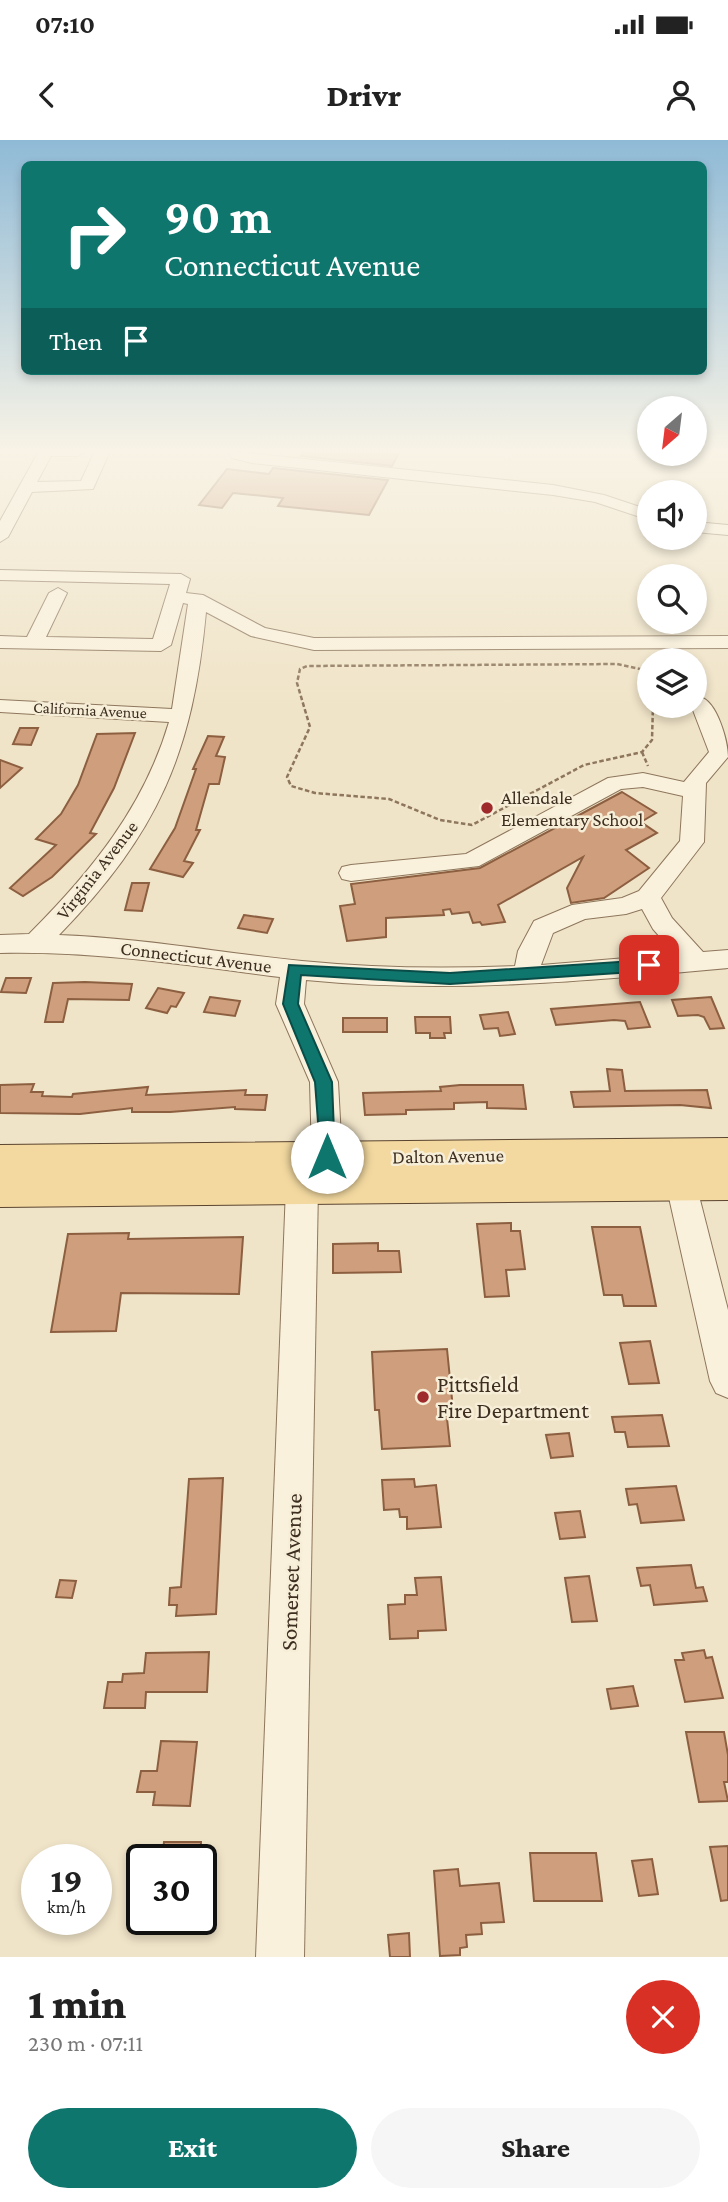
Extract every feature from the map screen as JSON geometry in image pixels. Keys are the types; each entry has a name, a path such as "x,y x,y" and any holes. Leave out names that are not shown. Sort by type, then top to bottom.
{"main road":[{"name":"Dalton Avenue","path":"0,1161 728,1153"},
{"name":"Dalton Avenue","path":"0,1191 728,1184"}],"street":[{"path":"0,575 181,579 161,645 0,642"},
{"path":"34,643 58,593"},
{"path":"176,596 197,598 253,630 290,641 314,644 728,642"},
{"name":"Virginia Avenue","path":"37,942 64,916 124,841 151,795 181,716 197,619 197,598"},
{"name":"California Avenue","path":"0,706 181,716"},
{"path":"526,974 531,951 543,927 581,911 626,906 648,897 692,842 695,782 720,753 705,718"},
{"path":"351,873 471,861 616,783 643,780 693,791"},
{"path":"648,897 662,923 697,962"},
{"name":"Connecticut Avenue","path":"0,944 77,942 294,969 450,978 728,959"},
{"path":"294,969 290,1004 324,1082 327,1157"},
{"path":"681,1184 728,1381"},
{"name":"Somerset Avenue","path":"279,1957 302,1188"}],"path":[{"path":"637,668 617,664 307,666 300,669 297,675 300,699 310,727 287,777 291,786 306,793 387,799 456,826 472,825 584,765 642,752 652,740 653,718"}],"building":[{"path":"20,728 38,728 31,745 13,744"},
{"path":"135,733 114,788 90,833 96,834 52,877 23,896 10,888 56,845 36,839 61,814 78,785 97,734"},
{"path":"208,736 224,737 216,756 225,757 219,784 209,784 196,830 200,830 184,861 193,863 183,877 150,869 175,828 196,769 193,769"},
{"path":"0,760 22,768 0,788"},
{"path":"622,792 656,813 641,822 657,833 626,850 649,868 604,898 571,903 567,888 583,857 498,905 505,922 482,925 480,922 473,923 469,912 452,914 450,909 443,910 444,915 386,918 386,937 347,941 340,906 355,904 351,884 480,868"},
{"path":"132,883 149,883 142,911 125,910"},
{"path":"244,915 273,919 267,933 238,928"},
{"path":"6,978 31,978 26,993 1,992"},
{"path":"53,983 132,984 129,1000 68,999 63,1022 45,1022"},
{"path":"158,988 184,993 176,1007 171,1006 167,1013 146,1008"},
{"path":"210,997 240,1001 235,1016 204,1012"},
{"path":"711,997 724,1028 710,1029 704,1017 698,1015 678,1016 672,1000"},
{"path":"640,1002 650,1027 628,1029 625,1021 614,1020 556,1025 551,1009"},
{"path":"508,1012 515,1034 500,1036 498,1028 484,1029 480,1015"},
{"path":"415,1017 450,1017 451,1033 444,1033 445,1038 430,1038 430,1033 416,1033"},
{"path":"343,1018 387,1018 387,1032 343,1032"},
{"path":"607,1069 622,1070 625,1091 707,1090 711,1108 680,1105 574,1107 571,1092 610,1091"},
{"path":"34,1084 31,1092 43,1092 42,1096 72,1097 73,1094 148,1087 146,1095 246,1090 245,1095 267,1095 265,1110 235,1107 132,1112 132,1108 80,1114 0,1113 0,1085"},
{"path":"523,1085 526,1109 487,1108 487,1102 454,1103 454,1109 406,1110 406,1114 365,1115 363,1093 441,1091 440,1087"},
{"path":"511,1223 511,1231 520,1231 525,1269 506,1270 509,1296 485,1297 477,1224"},
{"path":"592,1227 640,1227 656,1306 624,1306 622,1295 604,1295"},
{"path":"129,1233 128,1239 243,1237 239,1294 121,1293 116,1331 51,1332 68,1234"},
{"path":"378,1243 378,1251 399,1251 401,1272 333,1273 333,1244"},
{"path":"650,1341 659,1383 629,1384 620,1343"},
{"path":"447,1349 453,1409 446,1409 450,1446 382,1449 379,1410 375,1410 372,1352"},
{"path":"662,1415 669,1446 628,1447 625,1432 615,1432 612,1417"},
{"path":"569,1433 573,1456 551,1458 546,1435"},
{"path":"223,1478 216,1614 176,1616 177,1605 169,1605 170,1588 181,1587 189,1479"},
{"path":"414,1479 415,1487 436,1485 441,1527 407,1529 407,1517 400,1517 399,1509 384,1510 382,1480"},
{"path":"676,1486 684,1520 641,1523 637,1504 629,1505 626,1489"},
{"path":"580,1511 585,1537 560,1539 555,1513"},
{"path":"691,1565 696,1588 703,1587 707,1601 654,1605 650,1585 641,1586 637,1568"},
{"path":"589,1576 597,1621 572,1622 565,1578"},
{"path":"441,1577 446,1630 418,1631 418,1638 390,1639 388,1605 405,1604 405,1595 417,1595 415,1578"},
{"path":"60,1580 76,1581 72,1598 56,1597"},
{"path":"704,1650 706,1658 712,1657 723,1698 685,1702 675,1660 684,1660 682,1653"},
{"path":"209,1652 207,1692 146,1692 145,1708 104,1708 108,1682 122,1682 123,1674 144,1673 146,1653"},
{"path":"633,1686 638,1706 611,1709 607,1689"},
{"path":"686,1732 724,1732 728,1755 728,1782 724,1782 728,1801 699,1802"},
{"path":"161,1741 197,1742 190,1806 153,1805 155,1792 137,1792 141,1771 157,1771"},
{"path":"164,1842 201,1842 201,1844"},
{"path":"728,1846 728,1900 721,1901 710,1847"},
{"path":"530,1853 596,1853 602,1901 534,1901"},
{"path":"652,1859 658,1894 639,1896 632,1861"},
{"path":"458,1869 460,1886 499,1883 504,1922 481,1923 482,1934 466,1935 467,1947 460,1948 460,1955 440,1956 434,1871"},
{"path":"409,1933 410,1957 390,1957 388,1935"}],"place":[{"name":"Allendale Elementary School","path":"487,808"},
{"name":"Pittsfield Fire Department","path":"423,1397"}],"route":[{"path":"327,1157 324,1082 318,1062 301,1034 290,1004 294,969 343,974 450,978 649,965"}]}
